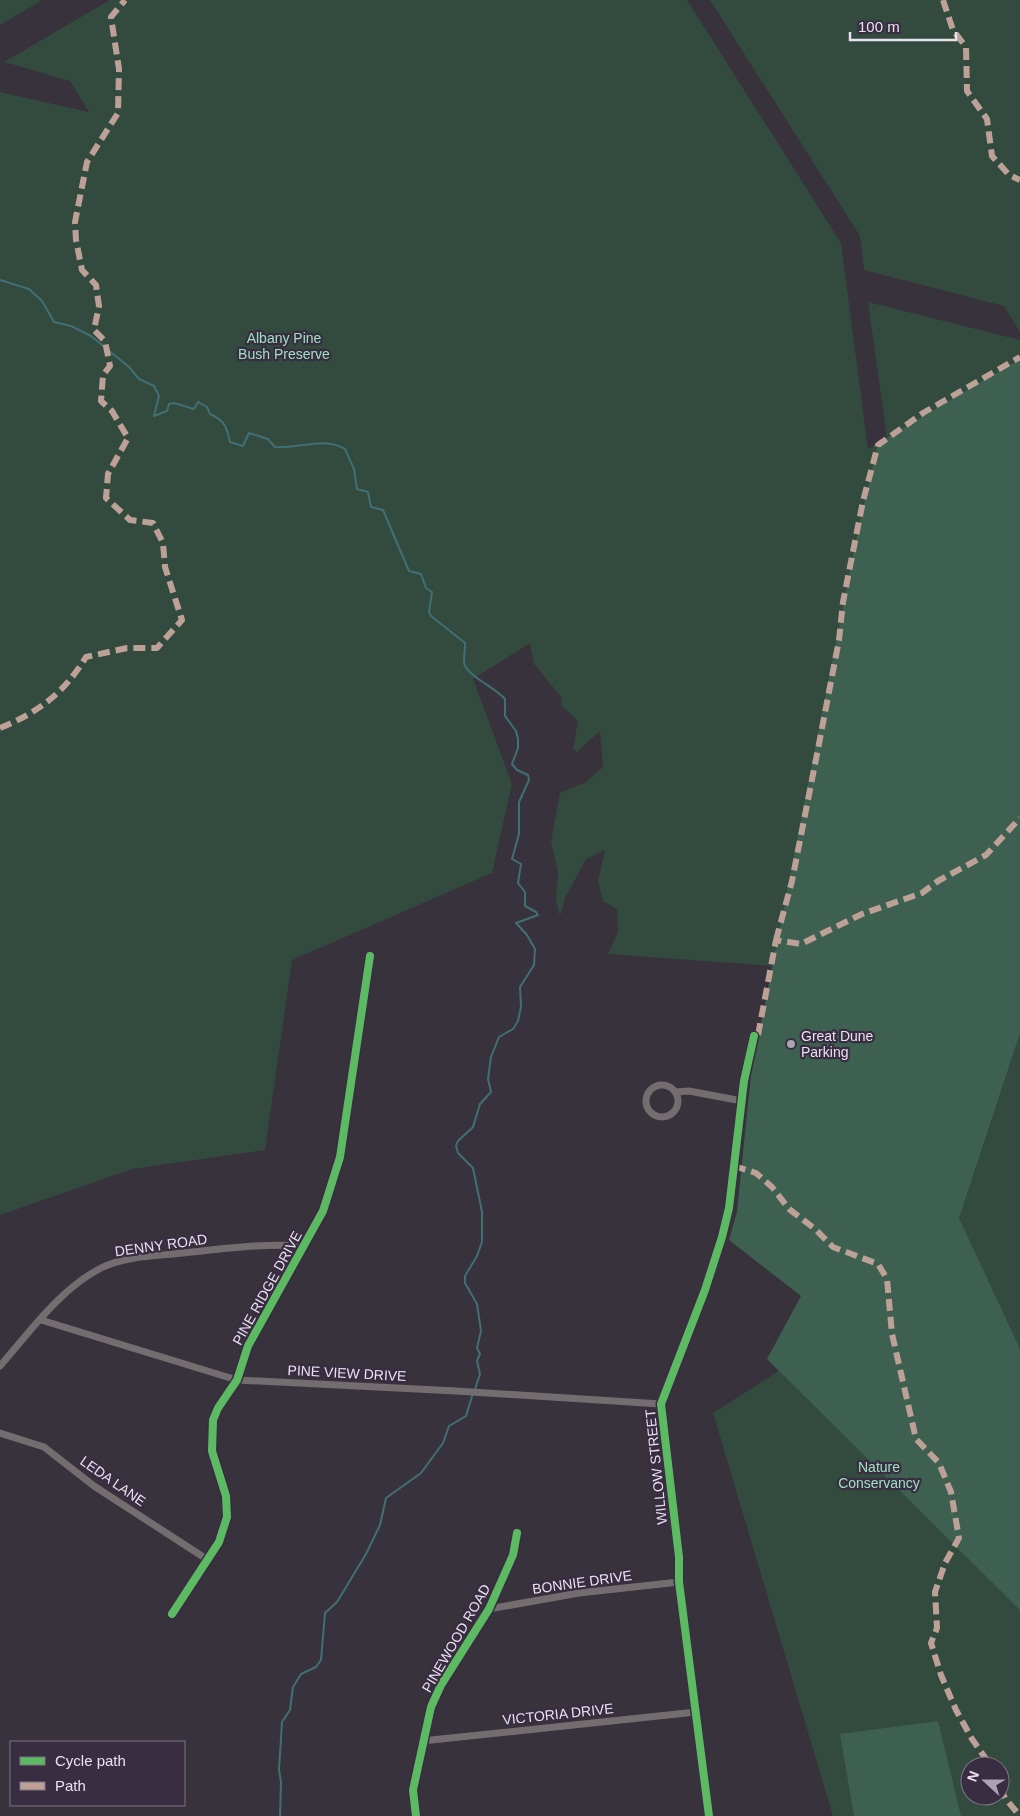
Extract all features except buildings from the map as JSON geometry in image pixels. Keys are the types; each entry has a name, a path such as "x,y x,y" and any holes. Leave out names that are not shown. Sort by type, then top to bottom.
{"street":[{"name":"PINE RIDGE DRIVE","path":"172,1614 219,1542 227,1517 226,1496 212,1451 211,1432 218,1408 237,1380 248,1346 323,1211 340,1157 370,956"},
{"name":"WILLOW STREET","path":"709,1816 679,1582 679,1557 661,1404 705,1290 722,1237 729,1208 742,1101 754,1036"},
{"path":"676,1092 679,1102 670,1116 660,1117 650,1112 646,1102 649,1092 652,1088 662,1085 668,1086 676,1092 689,1091 742,1101"},
{"name":"DENNY ROAD","path":"41,1320 82,1280 113,1263 132,1259 260,1245 304,1246"},
{"path":"0,1366 41,1320"},
{"name":"PINE VIEW DRIVE","path":"41,1320 237,1380 456,1390 661,1404"},
{"name":"LEDA LANE","path":"0,1433 44,1447 94,1486 208,1560"},
{"name":"PINEWOOD ROAD","path":"416,1816 413,1790 422,1741 431,1707 441,1685 489,1609 512,1555 517,1533"},
{"name":"BONNIE DRIVE","path":"489,1609 579,1594 679,1582"},
{"name":"VICTORIA DRIVE","path":"422,1741 696,1712"}],"green space":[{"path":"0,0 42,0 0,25"},
{"path":"110,0 687,0 841,243 868,449 887,438 868,302 1020,340 1020,1816 833,1816 713,1413 862,1318 729,1240 737,1212 751,1075 773,966 608,954 618,932 617,909 603,901 598,881 605,850 586,859 565,898 560,916 556,901 558,872 551,842 560,793 586,782 603,767 600,731 577,752 573,749 578,721 561,705 562,698 534,664 530,643 473,679 512,784 492,873 292,960 265,1150 132,1169 0,1215 0,92 89,112 70,81 4,62"},
{"path":"710,0 1020,0 1020,332 1004,306 864,270 860,236"},
{"path":"1020,359 1020,1033 959,1218 1020,1349 1020,1610 767,1359 801,1296 729,1240 737,1212 751,1075 856,540 878,443"},
{"path":"938,1721 961,1816 854,1816 840,1734"}],"waterway":[{"path":"0,280 29,289 42,301 54,322 71,326 91,336 129,367 139,379 154,386 159,396 154,416 167,411 169,404 174,403 194,409 198,402 207,407 210,414 222,422 230,442 243,446 249,433 268,439 275,447 328,443 345,449 354,469 357,489 368,492 371,507 383,510 409,571 421,574 426,588 432,592 429,612 431,616 465,643 464,663 466,668 505,699 505,716 516,731 518,739 518,748 512,764 517,770 528,775 529,780 519,802 519,834 512,859 521,864 518,883 525,892 525,906 538,915 516,923 527,935 535,949 534,965 520,987 521,1007 518,1021 513,1029 499,1037 491,1057 488,1079 491,1092 480,1104 473,1127 458,1141 456,1146 458,1153 473,1168 482,1212 482,1242 477,1256 465,1276 465,1283 477,1304 481,1331 477,1348 480,1354 477,1361 480,1374 475,1389"},
{"path":"280,1816 281,1782 279,1770 282,1722 290,1710 293,1687 301,1674 316,1667 321,1660 325,1613 337,1602 366,1554 380,1525 386,1498 421,1473 443,1443 449,1426 466,1416 473,1393"}],"marked path":[{"path":"0,728 27,715 49,700 69,681 86,657 127,648 157,648 182,620 165,567 163,543 153,523 130,520 106,498 108,474 128,438 112,411 101,401 103,375 110,366 105,341 94,330 99,306 96,285 82,270 76,240 75,222 87,162 118,113 119,69 111,17 125,0"},
{"path":"943,0 953,30 966,47 967,91 987,119 992,156 1009,175 1020,180"},
{"path":"776,940 792,881 839,640 843,602 863,501 878,445 923,413 1020,357"},
{"path":"758,1035 776,940 801,944 862,914 922,893 938,881 986,855 1020,818"},
{"path":"734,1166 756,1173 772,1187 789,1209 815,1229 833,1247 878,1264 887,1279 892,1334 916,1439 939,1463 951,1492 959,1538 945,1563 935,1592 937,1628 931,1643 941,1675 956,1710 984,1756"},
{"path":"1010,1804 1020,1816"}],"cycle path":[{"path":"172,1614 219,1542 227,1517 226,1496 212,1451 213,1420 218,1408 237,1380 248,1346 323,1211 340,1157 370,956"},
{"path":"709,1816 679,1582 679,1557 661,1404 705,1290 722,1237 729,1208 744,1081 754,1036"},
{"path":"416,1816 413,1790 431,1707 441,1685 489,1609 513,1555 517,1533"}],"place":[{"name":"Great Dune Parking","path":"791,1044"}],"park label":[{"name":"Albany Pine Bush Preserve","path":"284,346"},
{"name":"Nature Conservancy","path":"879,1475"}]}
